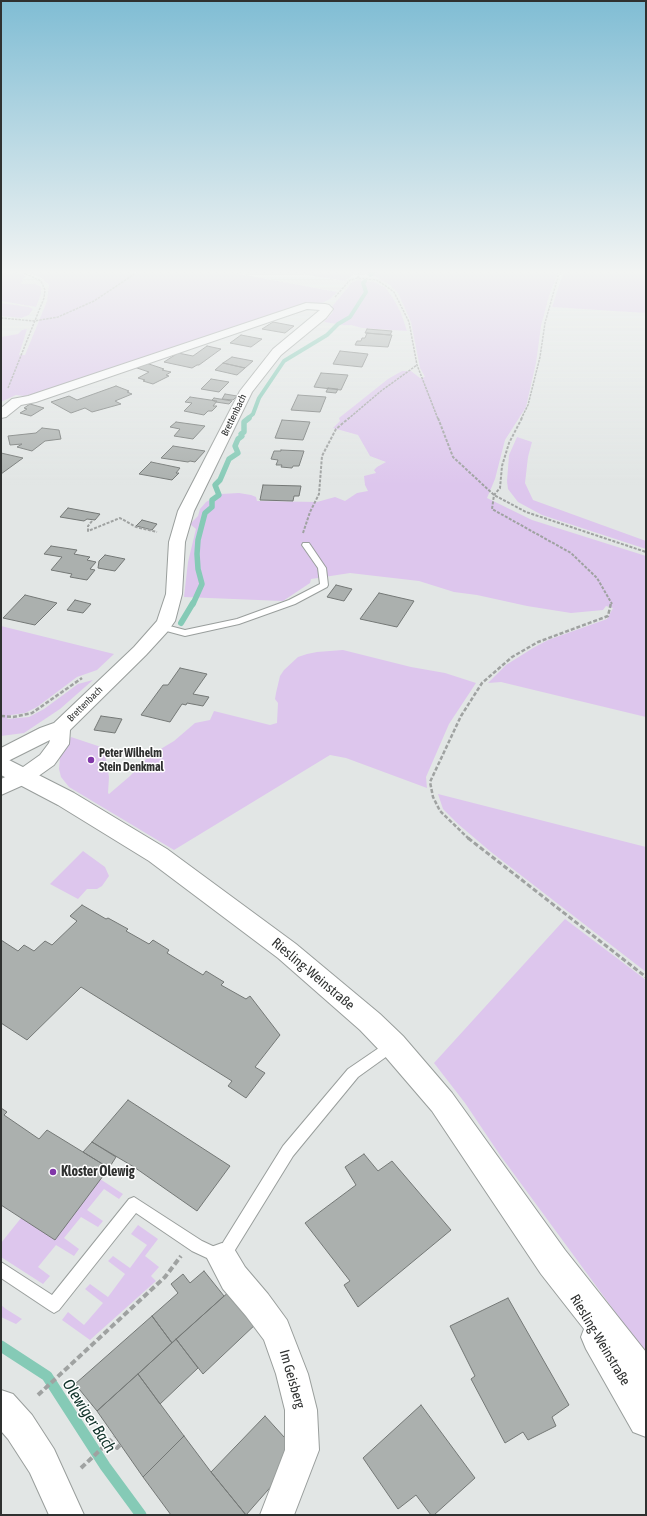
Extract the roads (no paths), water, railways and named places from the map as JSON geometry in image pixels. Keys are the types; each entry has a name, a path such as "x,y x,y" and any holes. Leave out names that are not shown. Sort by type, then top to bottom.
{"main road":[{"name":"Riesling-Weinstraße","path":"1,765 100,819 158,855 287,951 323,980 370,1022 393,1045 442,1102 553,1262 646,1380"},
{"name":"Riesling-Weinstraße","path":"553,1262 646,1419"}],"street":[{"name":"Brettenbach","path":"1,414 17,402 194,344"},
{"name":"Brettenbach","path":"1,756 47,733 61,728 140,651 162,627 166,621 174,594 177,542 186,511 246,391 277,352 287,344"},
{"name":"Brettenbach","path":"1,788 43,764 50,756 61,738 61,728"},
{"name":"Im Geisberg","path":"222,1258 234,1278 257,1305 276,1331 292,1374 301,1410 302,1450 277,1515"},
{"path":"1,1406 20,1427 42,1461 67,1515"}],"lane":[{"path":"162,627 185,633 239,621 292,602 324,585 322,568 306,545"},
{"path":"1,1269 54,1305 134,1204 197,1246 222,1258 288,1151 353,1073 393,1045"}],"waterway":[{"name":"Brettenbach","path":"247,419 253,414 259,398 284,361 313,344"},
{"name":"Brettenbach","path":"193,604 202,584 198,569 197,554 198,540 205,513 212,507 212,500 219,495 215,485 220,480 229,459 238,453 235,446 238,439 242,436 241,434 244,432 244,422 249,418"},
{"name":"Brettenbach","path":"181,623 193,603"},
{"name":"Olewiger Bach","path":"1,1346 47,1376 105,1466 141,1515"}],"place":[{"name":"Peter Wilhelm Stein Denkmal","path":"91,760"},
{"name":"Kloster Olewig","path":"53,1172"}]}
